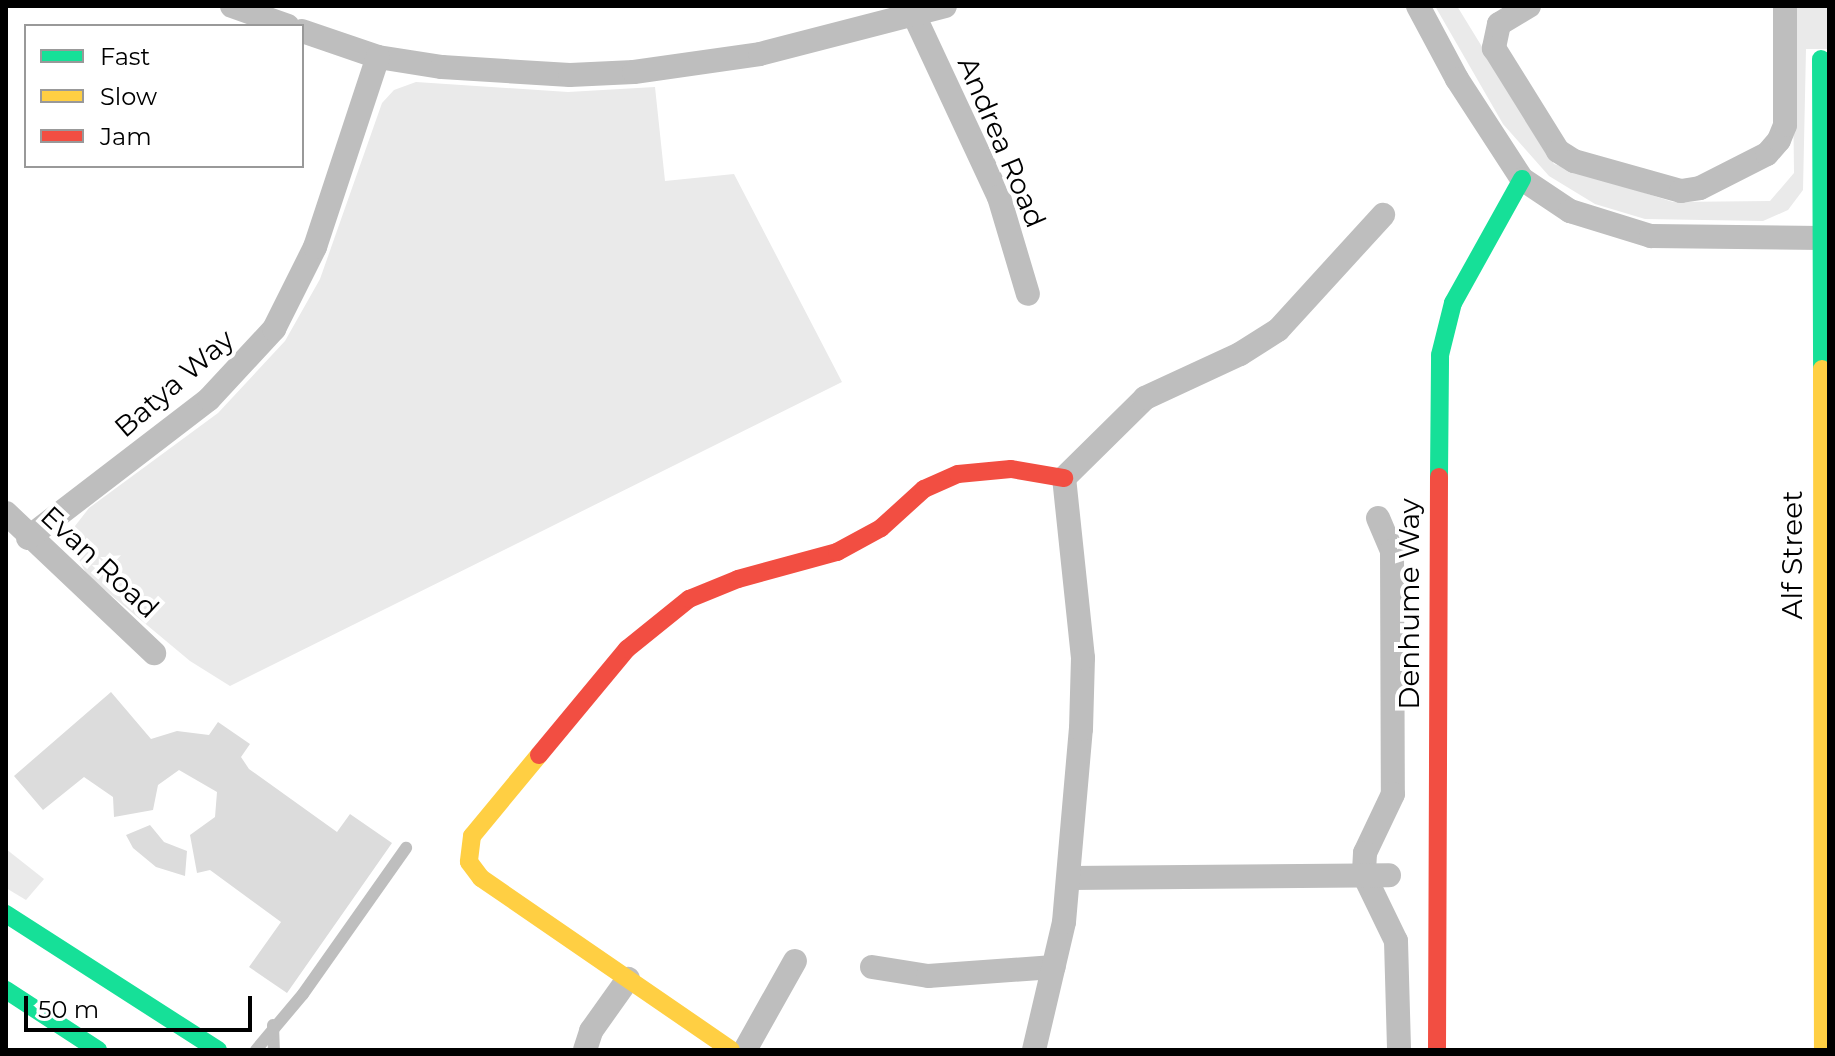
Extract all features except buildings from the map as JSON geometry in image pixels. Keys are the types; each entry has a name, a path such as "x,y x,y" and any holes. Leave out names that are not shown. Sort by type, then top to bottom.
{"street":[{"path":"232,6 282,24"},
{"path":"304,32 378,57 506,73 634,72 760,54 945,6"},
{"path":"1418,6 1457,79 1522,179 1570,211 1624,231 1679,238 1825,238"},
{"path":"1529,6 1499,24 1494,48 1558,151 1574,161 1681,191 1700,188 1767,154 1779,140 1785,125 1785,6"},
{"name":"Andrea Road","path":"914,15 999,197 1028,294"},
{"name":"Batya Way","path":"28,538 209,399 274,329 304,276 378,57"},
{"name":"Alf Street","path":"1821,59 1825,238 1823,1050"},
{"name":"Denhume Way","path":"1437,1050 1440,355 1453,303 1522,179"},
{"path":"1064,478 1145,398 1240,354 1278,330 1383,215"},
{"path":"731,1050 481,878 468,852 477,829 627,649 667,613 710,588 820,559 860,541 924,489 947,478 993,469 1064,478"},
{"path":"1034,1050 1054,967 1070,878 1083,658 1064,478"},
{"name":"Evan Road","path":"6,513 28,538 154,653"},
{"path":"1378,518 1392,551 1393,794 1365,853 1364,875 1396,941 1399,1050"},
{"path":"1070,878 1389,875"},
{"path":"6,914 218,1050"},
{"path":"745,1050 795,961"},
{"path":"872,967 928,976 1054,967"},
{"path":"585,1050 591,1031 628,979"},
{"path":"6,990 98,1050"}],"lane":[{"path":"256,1050 276,1021 303,994 406,848"},
{"path":"274,1050 276,1021"}],"shaded area":[{"path":"1435,6 1457,6 1554,164 1673,202 1770,201 1794,173 1792,6 1829,6 1829,49 1806,49 1803,190 1788,210 1763,221 1645,219 1595,204 1549,176 1503,124"},
{"path":"416,82 568,92 655,87 665,181 734,174 842,382 230,686 190,661 87,575 73,548 75,526 89,508 218,413 285,341 320,279 382,103 394,90"},
{"path":"6,849 44,879 26,900 6,888"}],"traffic: fast":[{"path":"1821,59 1822,369"},
{"path":"1439,477 1440,355 1453,303 1522,179"},
{"path":"6,914 218,1050"},
{"path":"6,990 98,1050"}],"traffic: slow":[{"path":"1822,369 1823,1050"},
{"path":"539,755 472,836 469,862 481,878 731,1050"}],"traffic: jam":[{"path":"539,755 627,649 689,599 738,579 837,552 881,528 924,489 958,474 1011,469 1064,478"},
{"path":"1437,1050 1439,477"}]}
